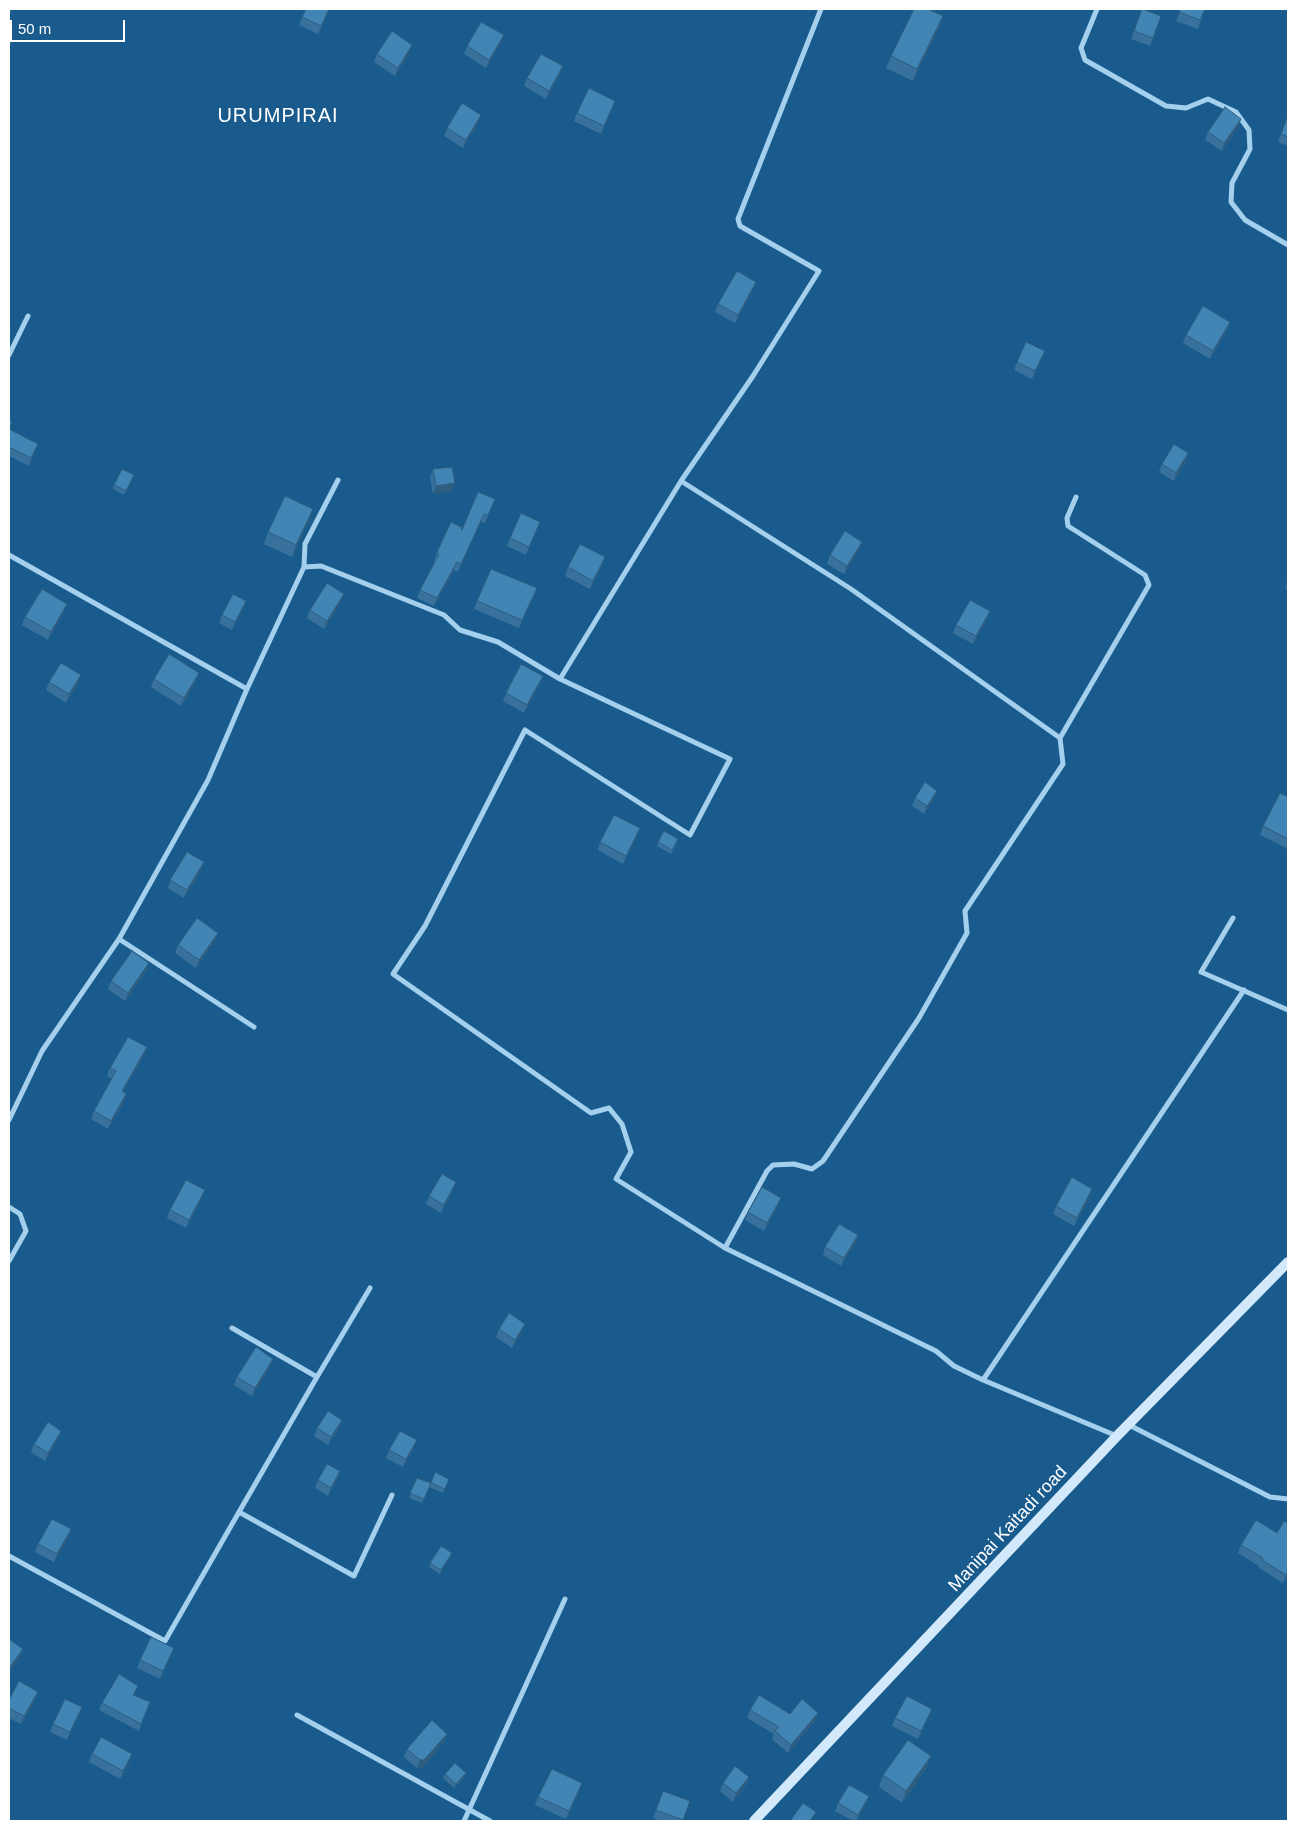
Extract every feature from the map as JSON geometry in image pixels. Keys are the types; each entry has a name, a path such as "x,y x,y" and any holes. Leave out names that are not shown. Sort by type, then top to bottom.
{"main road":[{"name":"Manipai Kaitadi road","path":"754,1821 1117,1436 1288,1262"}],"street":[{"path":"560,679 681,481 753,376 819,271 740,226 738,219 821,9"},
{"path":"1097,9 1081,48 1085,60 1166,106 1186,108 1208,99 1236,112 1250,130 1250,149 1232,183 1232,202 1245,220 1288,245"},
{"path":"9,355 28,316"},
{"path":"9,1120 42,1051 119,939 208,780 247,689 304,567 305,544 338,480"},
{"path":"681,481 851,589 1060,738"},
{"path":"725,1248 767,1171 773,1165 794,1164 812,1169 823,1161 919,1018 967,934 964,910 1063,764 1060,738 1149,585 1145,576 1068,526 1067,518 1076,497"},
{"path":"9,555 247,689"},
{"path":"304,567 321,566 444,615 460,630 498,642 560,679 730,759 690,835 525,730 425,926 393,974 591,1113 608,1108 622,1124 631,1152 616,1179 725,1248 936,1351 954,1366 1117,1436"},
{"path":"1233,918 1201,972 1288,1010"},
{"path":"119,939 254,1027"},
{"path":"983,1380 1244,990"},
{"path":"9,1207 20,1214 26,1230 9,1261"},
{"path":"9,1556 165,1641 370,1288"},
{"path":"232,1328 317,1377"},
{"path":"1129,1425 1270,1497 1288,1499"},
{"path":"239,1512 354,1576 392,1495"},
{"path":"464,1821 565,1599"},
{"path":"297,1715 490,1821"}],"building":[{"path":"306,9 329,9 321,26 302,17"},
{"path":"914,9 928,9 943,16 917,69 891,56"},
{"path":"1142,9 1161,16 1153,38 1134,31"},
{"path":"1181,9 1205,9 1200,20 1179,12"},
{"path":"481,22 504,35 489,60 467,46"},
{"path":"392,31 412,45 398,68 377,54"},
{"path":"541,54 563,66 549,91 527,78"},
{"path":"589,88 615,101 604,126 577,113"},
{"path":"462,103 481,115 466,140 447,128"},
{"path":"1225,107 1241,119 1224,143 1208,132"},
{"path":"1288,115 1288,137 1281,134"},
{"path":"737,271 756,282 738,315 718,304"},
{"path":"1203,306 1230,322 1213,351 1186,335"},
{"path":"1026,342 1045,351 1035,371 1017,362"},
{"path":"9,429 38,444 31,458 9,447"},
{"path":"1174,444 1188,453 1176,473 1162,464"},
{"path":"452,467 455,483 436,486 433,469"},
{"path":"122,469 134,475 126,491 114,485"},
{"path":"478,492 495,499 488,515 484,514 461,564 457,562 437,598 420,590 439,554 437,552 451,522 461,527 462,530"},
{"path":"285,496 313,509 296,545 268,532"},
{"path":"521,513 540,522 529,547 510,538"},
{"path":"845,531 862,542 847,566 830,555"},
{"path":"580,544 605,557 593,581 568,567"},
{"path":"491,569 537,588 522,620 477,601"},
{"path":"327,583 344,594 327,621 310,610"},
{"path":"42,589 67,604 51,632 25,617"},
{"path":"233,594 246,601 235,622 222,615"},
{"path":"970,600 990,611 976,636 956,625"},
{"path":"169,654 199,673 184,698 154,679"},
{"path":"61,663 81,675 69,694 49,682"},
{"path":"521,664 543,676 527,705 506,693"},
{"path":"925,782 937,791 927,806 915,798"},
{"path":"1280,793 1288,797 1288,839 1263,826"},
{"path":"614,815 640,828 626,856 600,842"},
{"path":"664,831 678,839 672,850 658,842"},
{"path":"187,852 204,862 187,890 170,880"},
{"path":"197,918 218,933 199,960 178,945"},
{"path":"132,951 149,963 128,993 111,981"},
{"path":"128,1037 147,1047 122,1091 126,1094 111,1121 94,1111 116,1071 110,1068"},
{"path":"442,1174 456,1182 444,1205 429,1196"},
{"path":"1072,1177 1092,1189 1077,1218 1056,1206"},
{"path":"186,1180 205,1190 189,1220 170,1210"},
{"path":"762,1187 781,1198 767,1223 748,1212"},
{"path":"839,1224 858,1235 844,1258 825,1247"},
{"path":"509,1313 525,1324 515,1340 499,1329"},
{"path":"256,1347 273,1359 255,1388 237,1377"},
{"path":"328,1411 342,1420 331,1437 317,1428"},
{"path":"48,1422 61,1431 48,1453 34,1444"},
{"path":"400,1431 417,1440 406,1459 389,1450"},
{"path":"327,1464 340,1471 331,1488 318,1480"},
{"path":"435,1472 449,1479 445,1489 431,1483"},
{"path":"417,1478 431,1483 424,1499 410,1493"},
{"path":"52,1519 71,1529 57,1554 38,1544"},
{"path":"1256,1520 1277,1533 1284,1521 1288,1523 1288,1572 1286,1575 1241,1545"},
{"path":"441,1546 452,1553 441,1570 430,1563"},
{"path":"151,1637 174,1648 163,1671 140,1660"},
{"path":"9,1639 23,1649 10,1667 9,1667"},
{"path":"119,1674 138,1686 133,1695 150,1702 141,1724 102,1703"},
{"path":"19,1681 38,1692 24,1716 9,1708 9,1700"},
{"path":"759,1695 790,1714 802,1699 818,1713 791,1745 775,1731 779,1727 750,1710"},
{"path":"907,1696 932,1709 921,1731 895,1718"},
{"path":"65,1699 82,1707 70,1732 53,1724"},
{"path":"432,1720 447,1734 424,1760 420,1760 407,1749"},
{"path":"101,1737 132,1754 123,1771 92,1754"},
{"path":"908,1740 931,1756 906,1791 883,1775"},
{"path":"455,1763 466,1773 456,1784 445,1774"},
{"path":"735,1766 749,1777 736,1793 723,1783"},
{"path":"552,1769 582,1783 569,1811 538,1797"},
{"path":"849,1785 869,1796 858,1815 838,1803"},
{"path":"663,1791 690,1801 683,1820 656,1810"},
{"path":"803,1803 816,1812 810,1821 790,1821"}],"district":[{"name":"URUMPIRAI","path":"278,116"}]}
